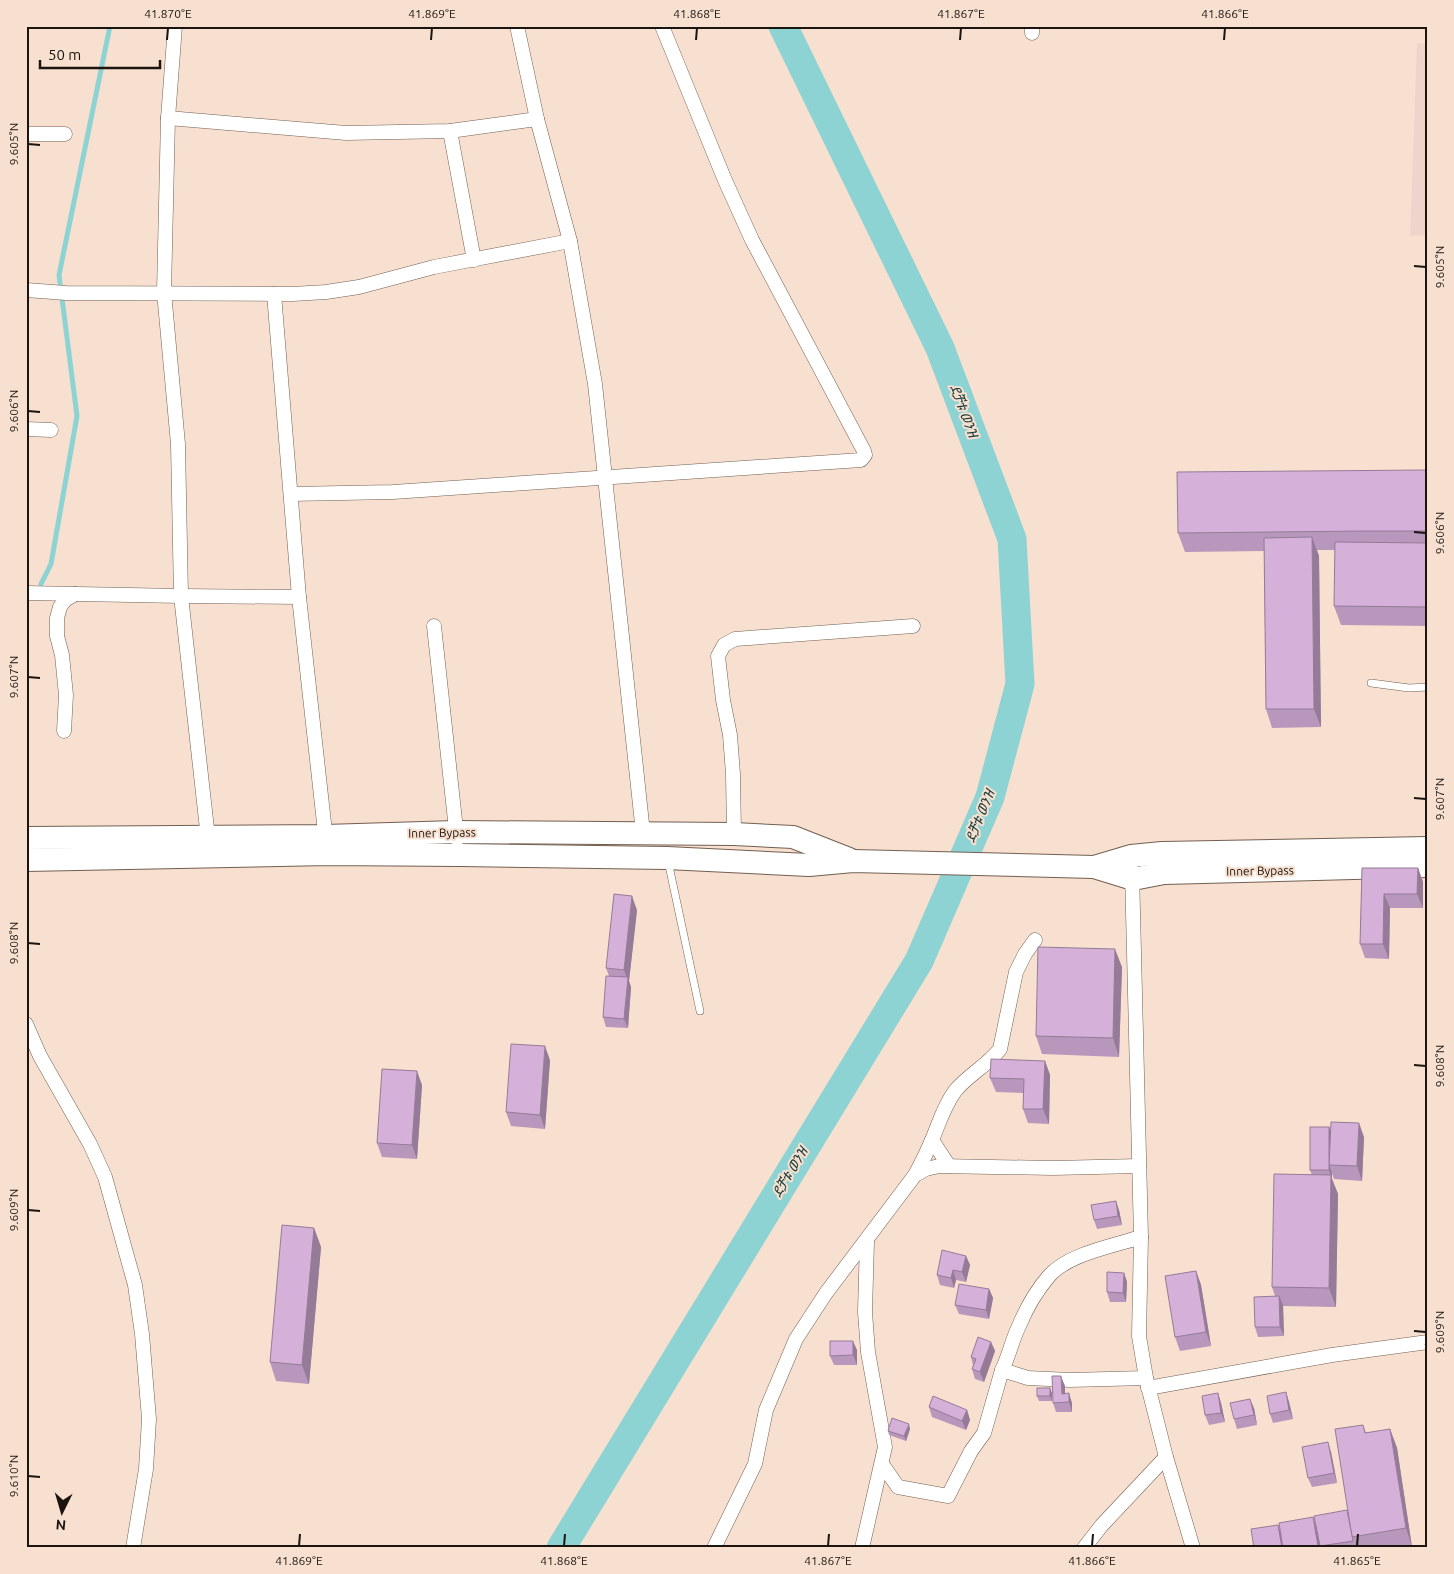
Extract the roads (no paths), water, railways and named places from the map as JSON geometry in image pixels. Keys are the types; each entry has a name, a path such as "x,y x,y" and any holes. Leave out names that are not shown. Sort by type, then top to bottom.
{"main road":[{"name":"Inner Bypass","path":"26,860 327,845 456,832 734,834 793,837 853,861"},
{"name":"Inner Bypass","path":"26,838 208,838 460,855 667,858 809,865 853,861 1094,867 1133,879 1164,873 1428,866"},
{"name":"Inner Bypass","path":"1094,867 1131,856 1162,853 1428,848"}],"street":[{"path":"175,26 168,118 164,292 178,444 181,596 208,838"},
{"path":"517,26 537,118 570,241 590,351 643,833"},
{"path":"291,494 393,492 861,460 865,455 752,240 724,178 662,26"},
{"path":"168,118 346,133 450,131 537,118"},
{"path":"450,131 474,260"},
{"path":"26,134 65,134"},
{"path":"26,290 66,293 274,294 326,292 359,286 434,267 570,241"},
{"path":"274,294 300,597 327,845"},
{"path":"26,429 50,430"},
{"path":"26,593 300,597"},
{"path":"64,731 66,695 62,655 57,636 57,618 60,607 65,600 75,594"},
{"path":"434,626 460,855"},
{"path":"734,834 730,735 723,700 718,656 724,645 734,639 913,626"},
{"path":"1131,856 1141,1237 1139,1336 1147,1383 1166,1457 1193,1548"},
{"path":"714,1548 755,1464 766,1410 796,1339 826,1293 915,1175 940,1119 955,1092 1000,1049 1016,972 1024,954 1035,940"},
{"path":"26,1024 40,1056 90,1144 105,1177 135,1285 142,1334 149,1419 146,1469 133,1548"},
{"path":"932,1140 949,1166"},
{"path":"915,1175 926,1169 939,1166 1053,1168 1139,1166"},
{"path":"882,1464 898,1487 948,1496 971,1451 984,1434 1002,1370 1018,1328 1026,1312 1050,1276 1078,1257 1141,1237"},
{"path":"862,1548 885,1447 868,1352 866,1312 867,1241"},
{"path":"1002,1370 1028,1378 1147,1383 1428,1342"},
{"path":"1084,1548 1102,1525 1166,1457"}],"lane":[{"path":"1371,683 1409,688 1428,687"},
{"path":"667,858 700,1011"}],"waterway":[{"path":"41,584 51,564 77,416 59,275 110,26"},
{"name":"ደቻቱ ወንዝ","path":"561,1548 919,961 990,797 1020,684 1012,539 940,348 783,26"}]}
